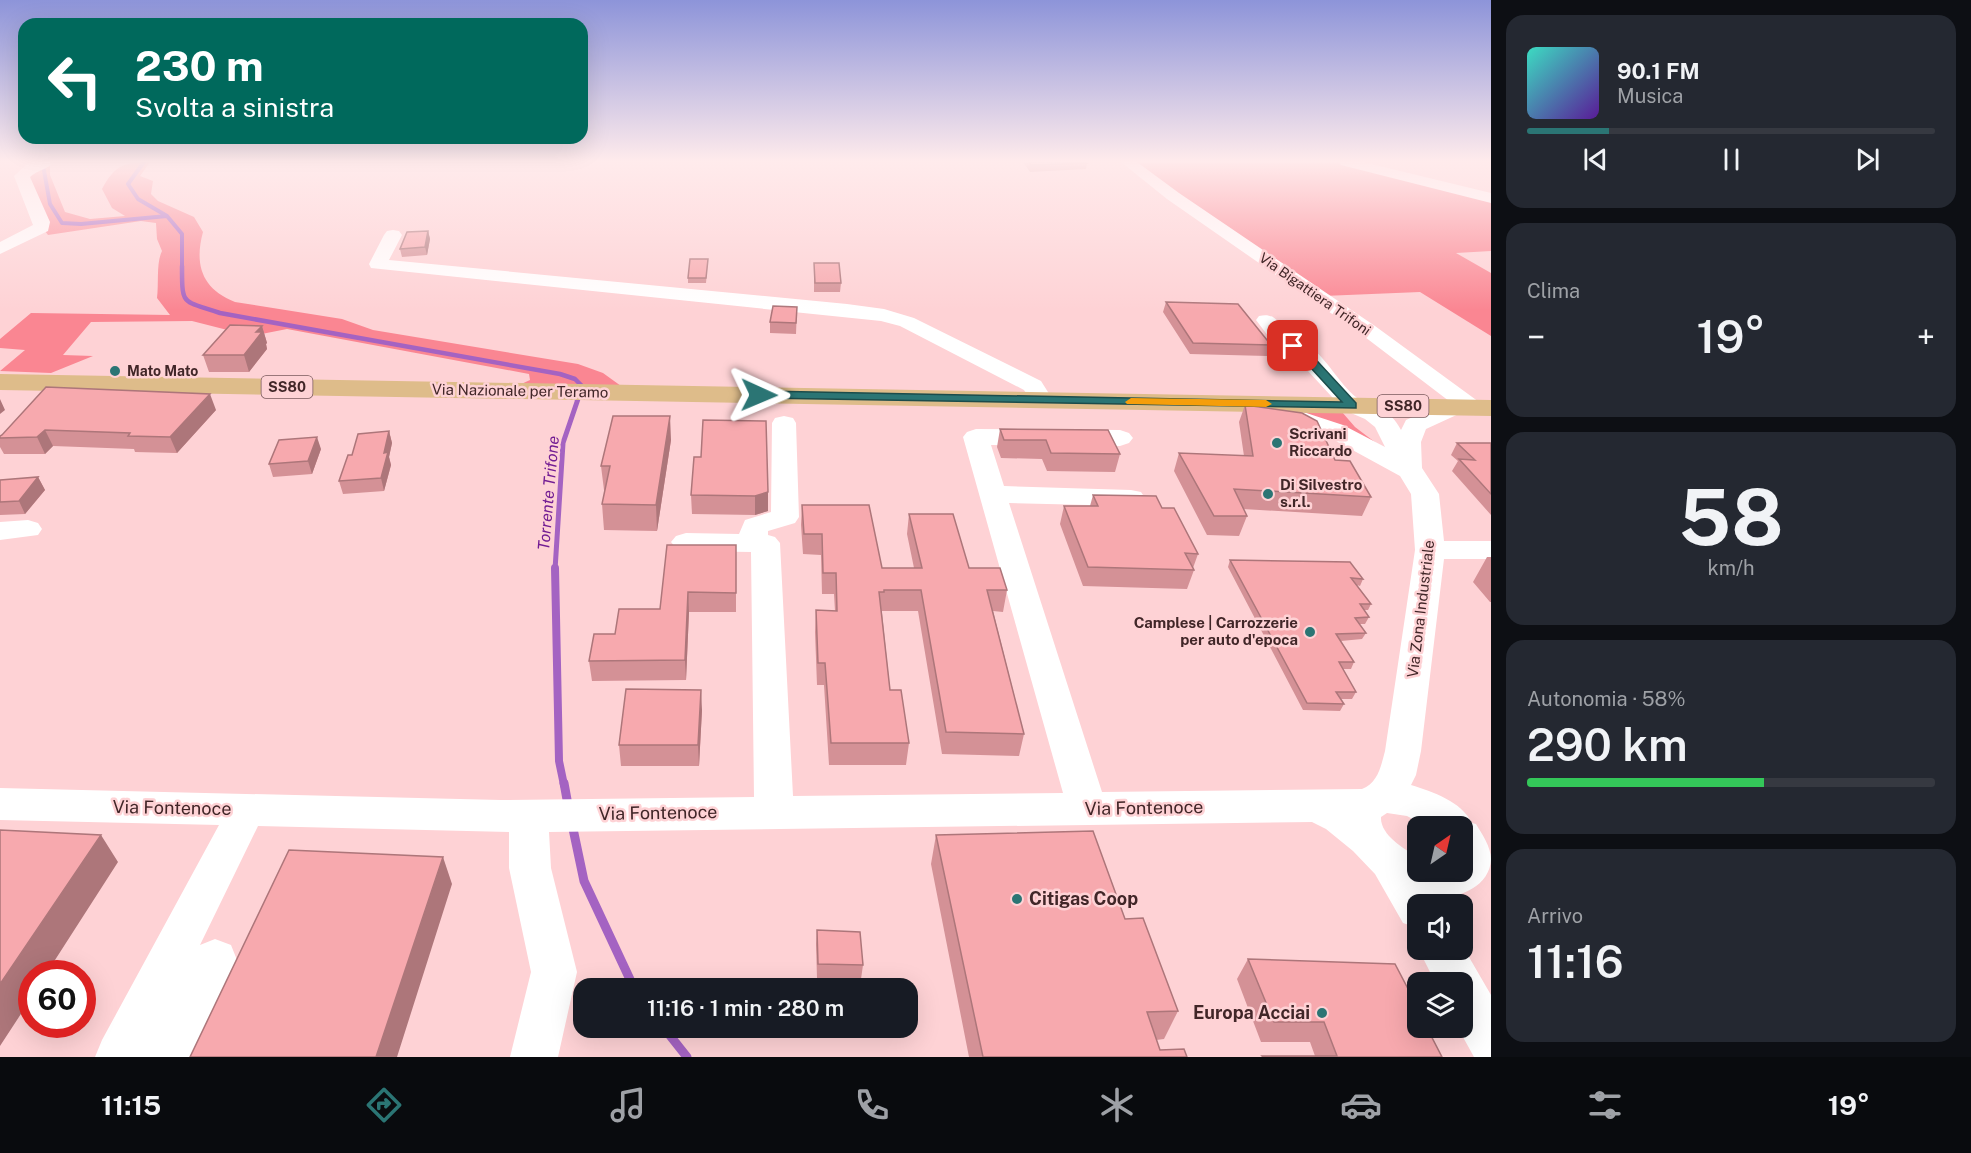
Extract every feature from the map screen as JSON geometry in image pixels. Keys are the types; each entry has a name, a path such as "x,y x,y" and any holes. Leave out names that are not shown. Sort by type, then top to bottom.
{"main road":[{"name":"Via Nazionale per Teramo","path":"0,382 1472,407"}],"street":[{"path":"0,249 42,227 37,211"},
{"name":"Via Bigattiera Trifoni","path":"1195,211 1368,330 1472,407"},
{"path":"393,235 378,264 884,315 921,328 1033,386 1041,400"},
{"path":"1266,320 1282,339 1304,353 1352,405 1350,412 1352,418 1410,471"},
{"path":"33,406 55,382"},
{"path":"1221,403 1278,412 1314,422 1354,439 1410,471"},
{"path":"1410,471 1408,442 1415,425 1472,407"},
{"path":"685,533 753,534 785,517 784,423"},
{"path":"1087,808 976,437 1120,438"},
{"name":"Via Zona Industriale","path":"1376,826 1397,775 1403,751 1430,549 1425,494 1410,471"},
{"path":"992,494 1147,498"},
{"path":"0,531 28,529"},
{"path":"753,534 765,543 774,812"},
{"path":"1430,549 1491,550"},
{"name":"Via Zona Industriale","path":"1403,751 1409,775 1441,816"},
{"name":"Via Fontenoce","path":"0,804 532,815 1316,806 1376,826 1398,798 1440,816"},
{"path":"119,1057 247,810"},
{"path":"532,815 530,868 554,972 534,1057"},
{"path":"1376,826 1407,860"},
{"path":"1376,826 1410,894"},
{"path":"169,1057 215,960"},
{"path":"1454,968 1491,1041"}],"shaded area":[{"path":"36,211 65,211 90,219 125,216 117,211 181,211 194,217 203,232 200,244 200,265 208,283 224,297 235,302 342,319 373,330 578,364 603,373 621,386 517,386 530,380 529,374 287,329 251,336 192,321 91,322 63,355 93,356 51,373 0,371 25,350 0,348 0,339 31,313 170,315 157,298 158,267 162,251 157,239 156,223 141,221 48,235"},
{"path":"1203,211 1491,211 1491,251 1456,253 1491,273 1491,336 1420,292 1323,296"},
{"path":"1296,412 1342,412 1355,427 1380,446"}],"building":[{"path":"428,231 425,247 400,249 407,232"},
{"path":"690,259 708,259 706,278 688,278"},
{"path":"814,263 839,263 841,283 815,283"},
{"path":"1166,302 1238,304 1271,345 1193,343"},
{"path":"773,306 797,307 796,323 770,322"},
{"path":"230,325 262,326 256,332 262,332 244,355 203,355"},
{"path":"46,387 210,394 170,437 45,430 37,437 0,438"},
{"path":"1245,405 1302,413 1317,421 1335,460 1350,461 1371,497 1234,489 1247,516 1214,516 1179,453 1253,456"},
{"path":"613,416 670,416 656,505 602,504 610,466 601,466"},
{"path":"703,420 766,421 768,492 755,496 691,495 694,457 701,457"},
{"path":"1000,429 1108,430 1120,454 1051,453 1046,440 1004,440"},
{"path":"389,431 384,453 388,452 381,478 339,481 348,455 352,455 358,434"},
{"path":"317,437 308,461 269,464 279,440"},
{"path":"1457,443 1491,443 1491,494 1459,459 1475,460"},
{"path":"38,477 19,501 0,502 0,480"},
{"path":"1093,495 1156,496 1162,508 1174,508 1198,554 1185,553 1194,570 1088,567 1064,506 1098,506"},
{"path":"802,505 869,505 882,568 922,568 909,514 953,514 969,568 1000,568 1007,590 987,590 1024,734 946,732 921,590 884,590 884,592 879,592 890,690 901,690 909,743 831,743 825,663 818,663 816,610 837,611 836,573 823,573 822,534 804,534"},
{"path":"667,545 736,545 736,593 688,592 685,660 589,661 594,634 615,634 619,609 660,609"},
{"name":"Camplese | Carrozzerie per auto d'epoca","path":"1230,560 1350,562 1363,579 1351,578 1371,604 1360,604 1369,617 1355,618 1366,633 1336,634 1354,662 1339,662 1356,692 1336,692 1344,704 1307,703"},
{"path":"626,689 701,690 698,745 619,745"},
{"path":"0,830 101,835 0,984"},
{"path":"1093,831 1125,919 1143,918 1178,1011 1147,1012 1160,1050 1184,1049 1187,1057 983,1057 936,835"},
{"path":"289,850 443,857 376,1057 190,1057"},
{"path":"817,930 860,932 863,965 818,964"},
{"name":"Europa Acciai","path":"1248,959 1395,964 1407,987 1407,1038 1432,1038 1442,1057 1263,1057 1337,1056 1324,1022 1274,1022"}],"waterway":[{"path":"55,211 62,223 81,224 167,216"},
{"name":"Torrente Trifone","path":"159,211 167,216"},
{"name":"Torrente Trifone","path":"167,216 182,234 182,266"},
{"name":"Torrente Trifone","path":"182,266 184,295 187,300 198,306 220,313 560,374 575,379 582,386 577,400"},
{"name":"Torrente Trifone","path":"555,570 563,443 578,399"},
{"name":"Torrente Trifone","path":"555,570 559,761 564,785"},
{"name":"Torrente Trifone","path":"564,783 568,805"},
{"name":"Torrente Trifone","path":"572,824 584,881 629,978"},
{"name":"Torrente Trifone","path":"672,1038 687,1057"}],"slow traffic":[{"path":"1131,402 1266,404"}],"place":[{"name":"Mato Mato","path":"115,371"},
{"name":"Scrivani Riccardo","path":"1277,443"},
{"name":"Di Silvestro s.r.l.","path":"1268,494"},
{"name":"Camplese | Carrozzerie per auto d'epoca","path":"1310,632"},
{"name":"Citigas Coop","path":"1017,899"},
{"name":"Europa Acciai","path":"1322,1013"}],"route":[{"path":"759,395 1352,405 1332,386 1304,353 1293,346"}]}
